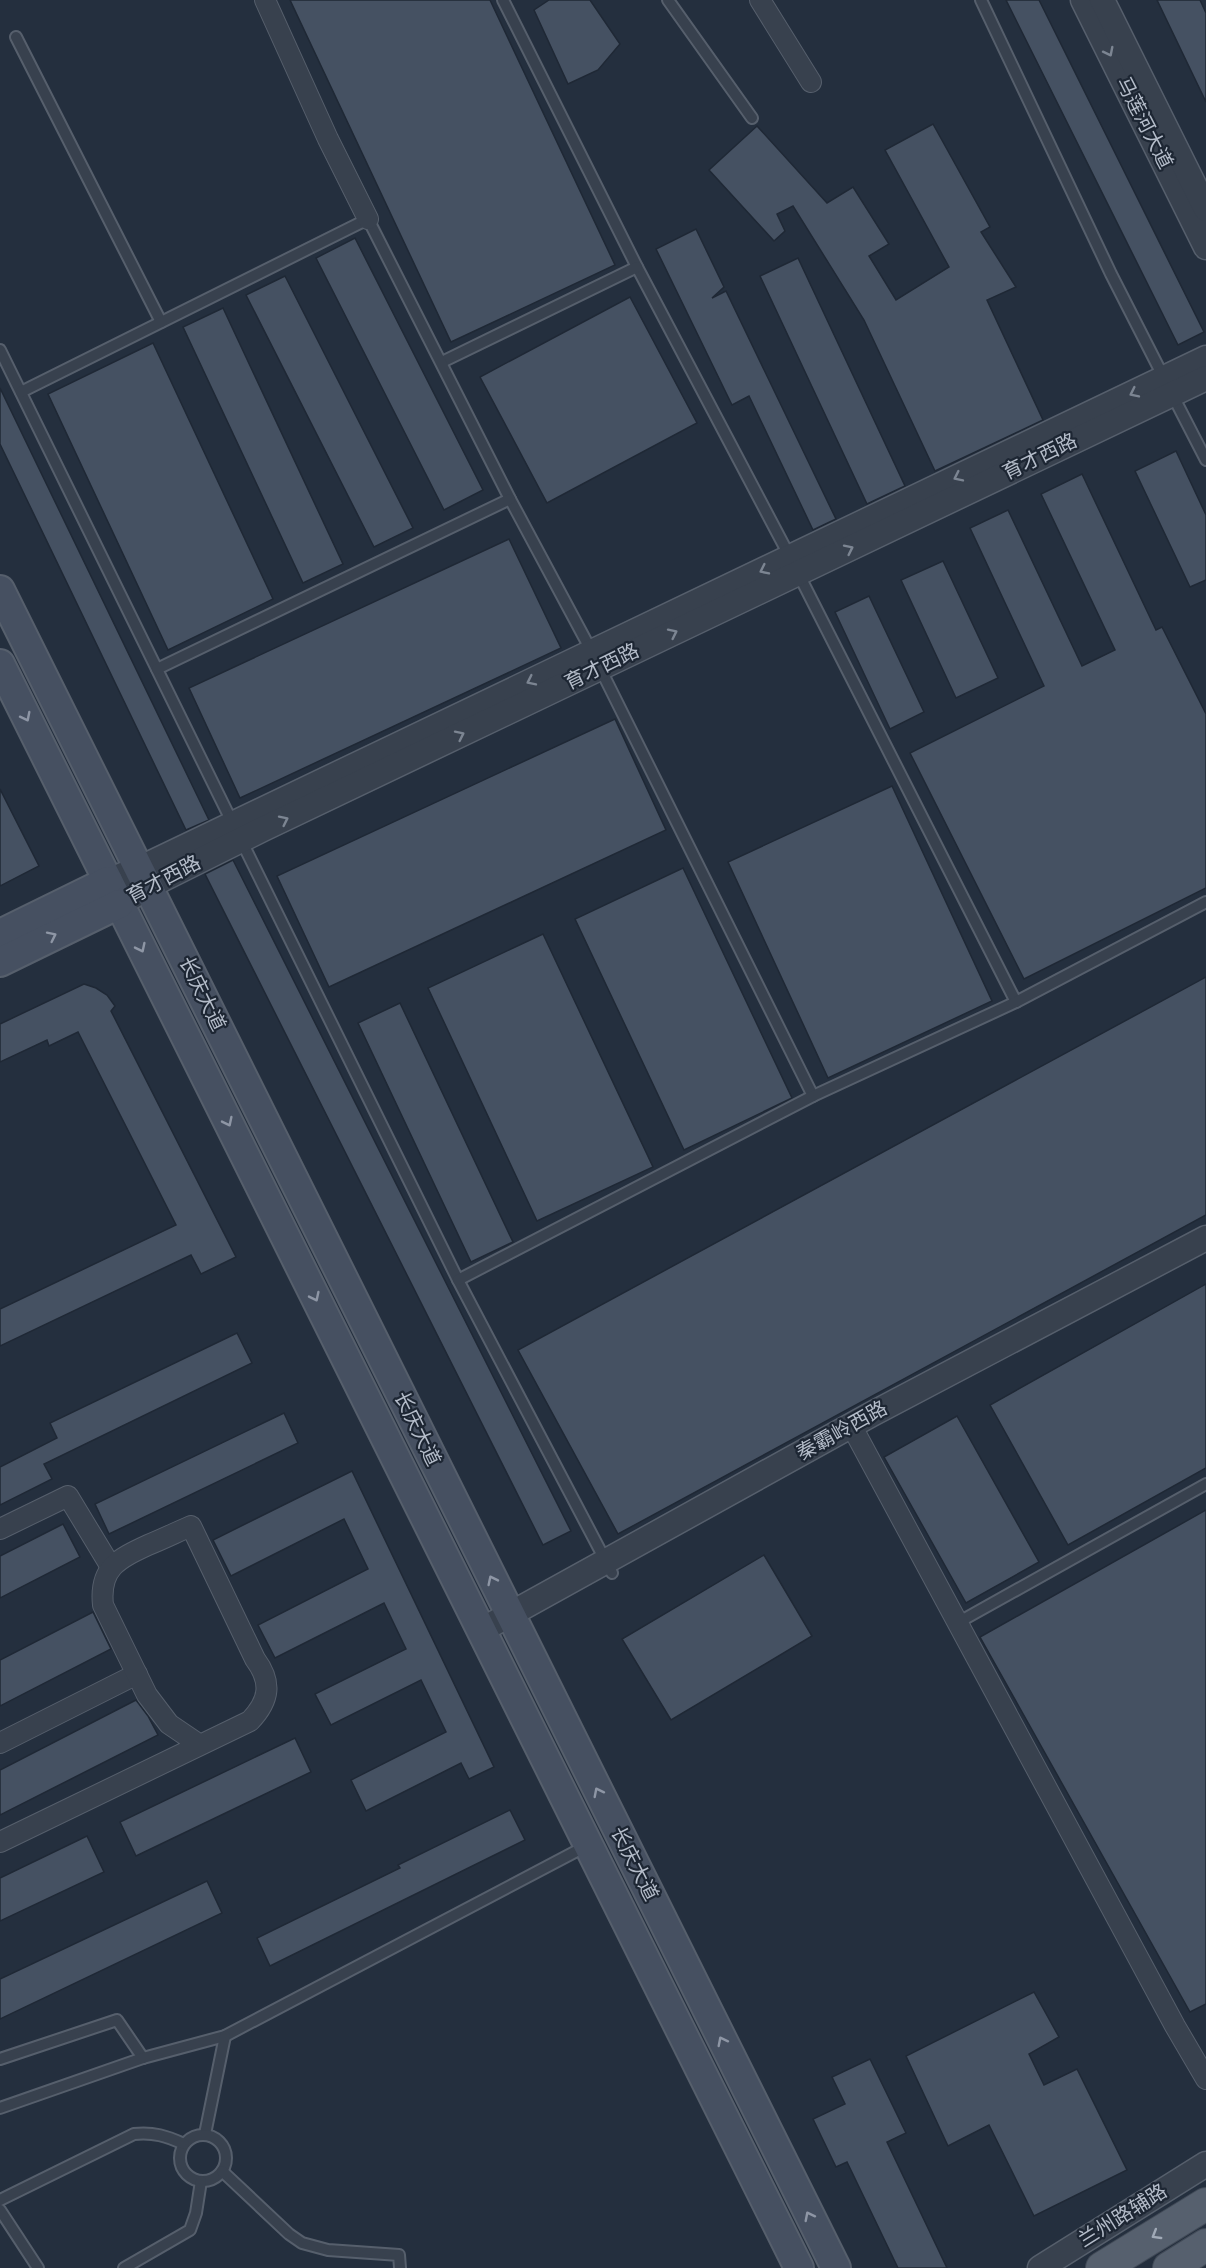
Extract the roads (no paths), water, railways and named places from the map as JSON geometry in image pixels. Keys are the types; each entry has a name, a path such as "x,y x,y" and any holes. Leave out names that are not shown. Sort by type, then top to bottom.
{"main road":[{"name":"长庆大道","path":"0,590 836,2268"},
{"name":"长庆大道","path":"0,664 799,2268"},
{"name":"育才西路","path":"0,934 114,892"},
{"name":"育才西路","path":"0,962 114,892"},
{"path":"1102,2268 1206,2204"},
{"path":"1169,2268 1206,2245"}],"street":[{"path":"265,0 368,219"},
{"path":"760,0 811,82"},
{"name":"马莲河大道","path":"1083,0 1206,247"},
{"name":"马莲河大道","path":"1102,0 1206,209"},
{"name":"育才西路","path":"114,892 1168,386 1206,358"},
{"name":"育才西路","path":"1168,386 1206,378"},
{"name":"秦霸岭西路","path":"484,1637 855,1431 1206,1243"},
{"path":"855,1431 1175,2026 1206,2079"},
{"path":"0,1529 68,1496 111,1567"},
{"path":"0,1842 250,1721 260,1711 266,1698 267,1684 263,1670 255,1659 191,1526 121,1558 111,1567 104,1579 101,1592 103,1605 147,1695 170,1724 200,1745"},
{"path":"0,1743 137,1674"},
{"name":"兰州路辅路","path":"1040,2268 1206,2164"}],"lane":[{"path":"503,0 637,267 794,566 1016,1002"},
{"path":"668,0 752,118"},
{"path":"981,0 1112,274 1206,460"},
{"path":"16,37 161,322"},
{"path":"21,392 368,219 510,498 596,660 813,1096"},
{"path":"442,362 637,267"},
{"path":"0,350 458,1280 608,1567"},
{"path":"157,669 510,498"},
{"path":"458,1280 813,1096 1016,1002 1206,902"},
{"path":"959,1622 1206,1484"},
{"path":"0,2108 143,2058 225,2036 588,1845"},
{"path":"0,2059 117,2020 143,2058"},
{"path":"205,2134 225,2036"},
{"path":"0,2200 134,2134 148,2132 163,2134 184,2144"},
{"path":"205,2134 213,2136 224,2148 226,2164 217,2177 201,2181 193,2179 182,2168 179,2160 184,2144 189,2139 205,2134"},
{"path":"222,2171 289,2234 302,2243 328,2250 399,2255 400,2268"},
{"path":"124,2268 190,2230 196,2213 201,2181"},
{"path":"0,2210 38,2268"}]}
